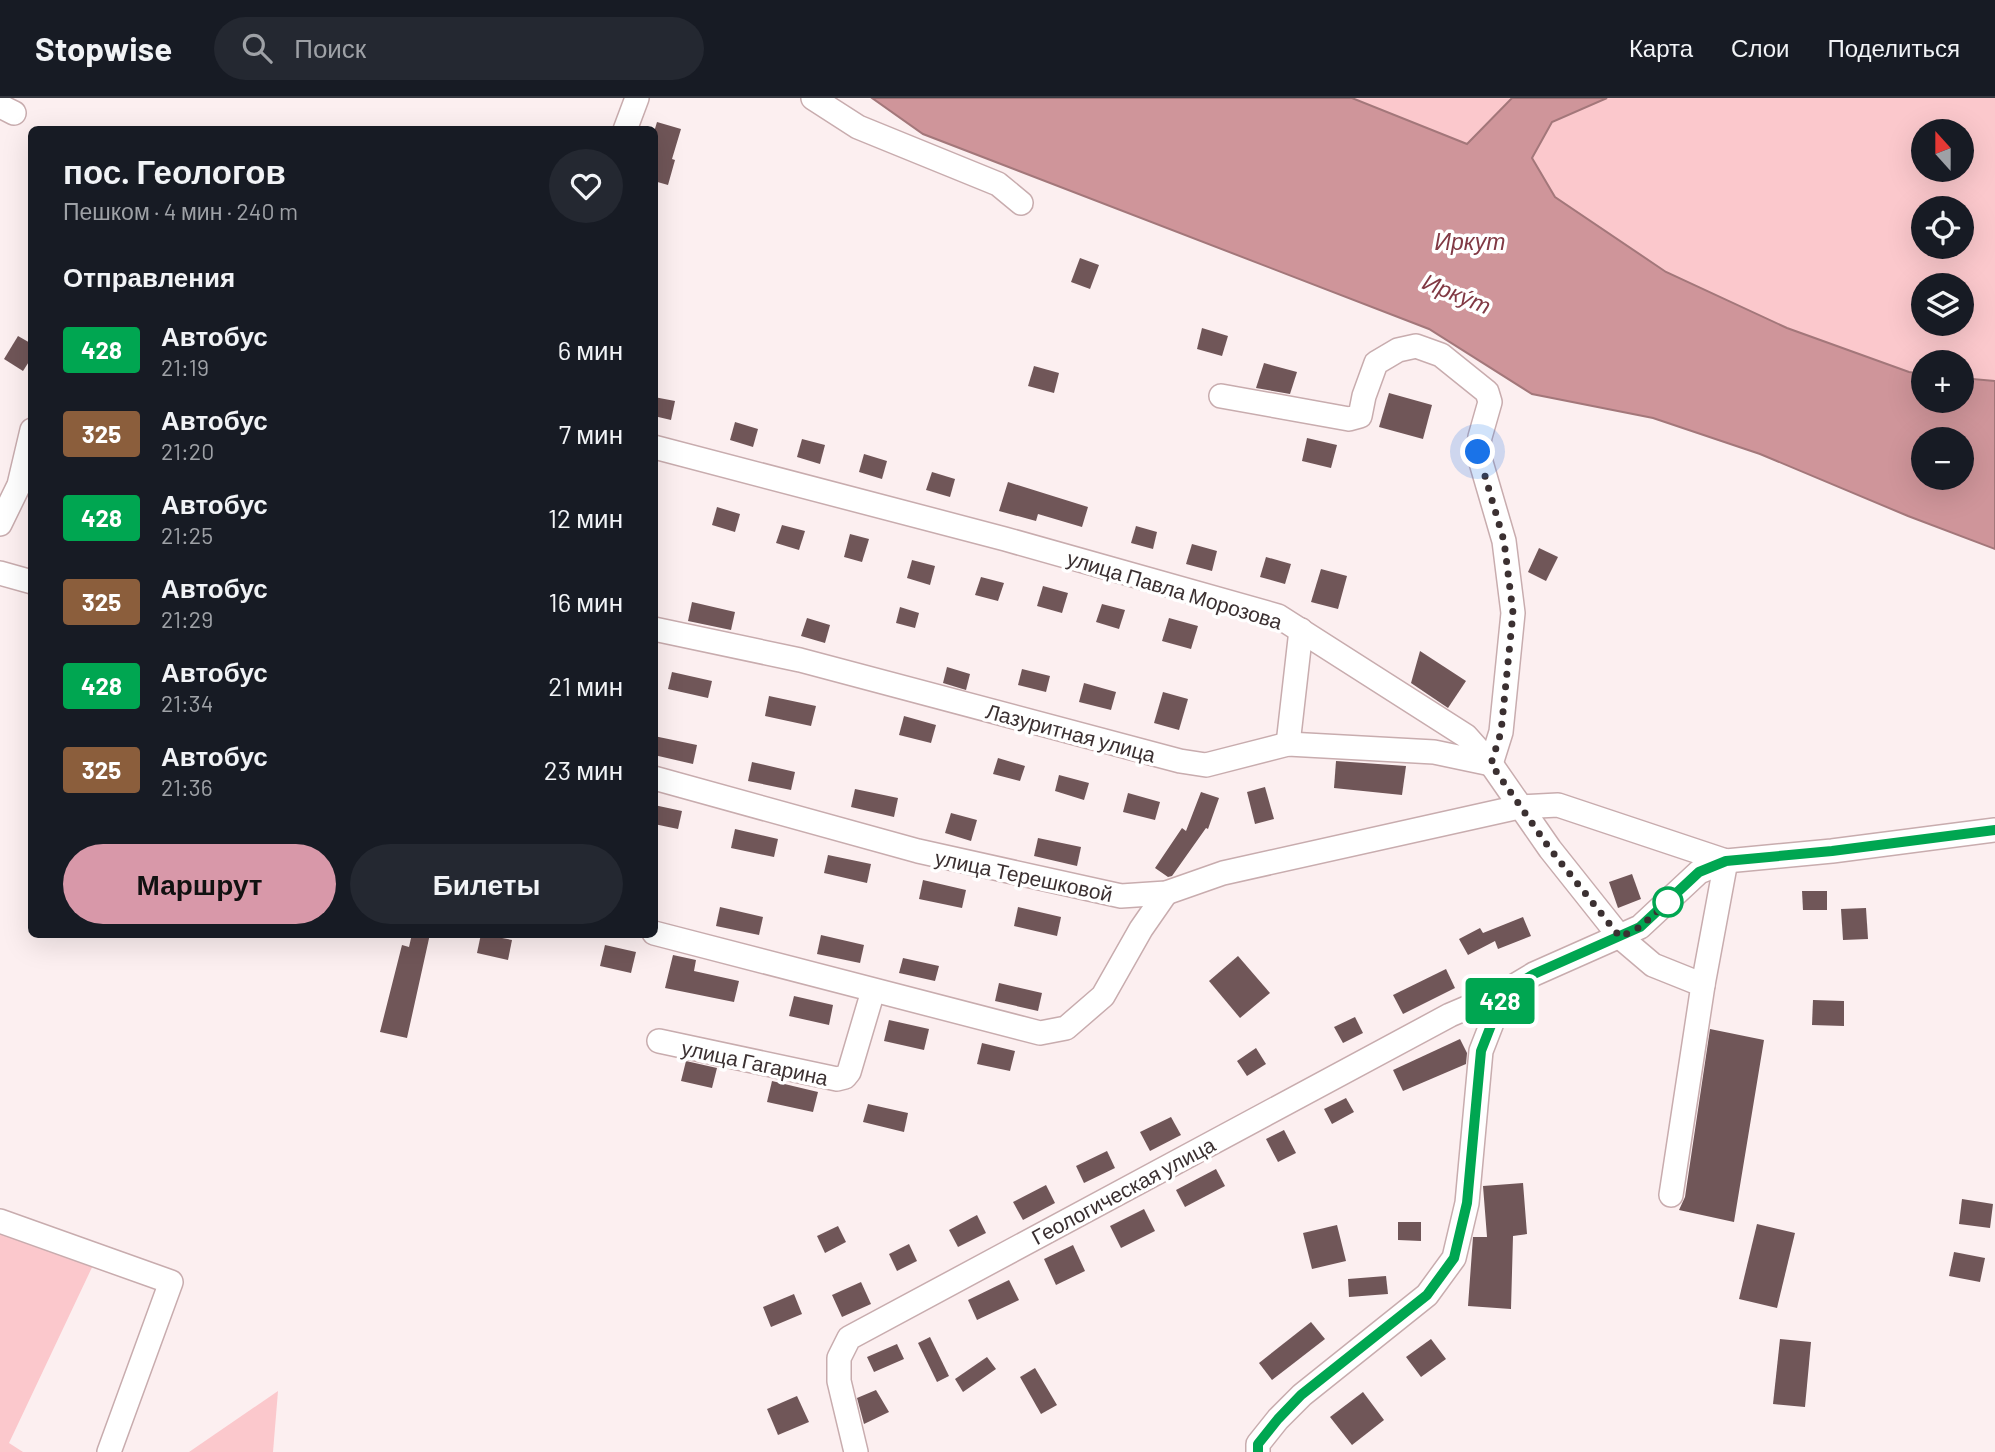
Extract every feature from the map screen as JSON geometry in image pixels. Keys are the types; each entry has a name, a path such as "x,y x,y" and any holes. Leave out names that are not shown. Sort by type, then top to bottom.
{"street":[{"path":"626,126 637,98"},
{"path":"813,98 858,127 998,184 1021,203"},
{"path":"1221,396 1349,419 1360,416 1376,363 1398,350 1416,345 1440,355 1487,392 1490,402 1478,452 1504,541 1513,613 1501,732 1491,764"},
{"name":"улица Павла Морозова","path":"658,448 1005,539 1278,615 1466,736 1491,764 1550,849 1620,937 1653,965 1703,985"},
{"path":"0,524 25,486 28,462"},
{"path":"0,572 28,581"},
{"name":"Лазуритная улица","path":"658,630 800,660 1180,761 1206,765 1288,744 1434,752 1491,764"},
{"path":"1288,744 1301,630"},
{"name":"улица Терешковой","path":"658,779 918,851 1121,896 1166,893 1223,873 1519,807 1558,805 1726,861"},
{"path":"1671,1195 1703,985 1726,861 1832,851 1995,830"},
{"name":"Геологическая улица","path":"856,1452 839,1381 839,1358 849,1338 1450,1015 1640,927 1699,872 1726,861"},
{"path":"658,934 1040,1033 1066,1028 1103,996 1141,929 1166,893"},
{"name":"улица Гагарина","path":"659,1041 837,1079 845,1077 849,1072 873,991"},
{"path":"1252,1449 1301,1395 1427,1295 1454,1258 1467,1203 1481,1051 1504,992"},
{"path":"0,1221 171,1282 109,1452"}],"shaded area":[{"path":"1352,98 1512,98 1467,144"},
{"path":"1607,98 1995,98 1995,381 1974,379 1974,350 1911,350 1909,372 1787,328 1666,272 1555,197 1532,158 1552,122"},
{"path":"3,1229 95,1261 9,1443 23,1452 0,1452 0,1235"},
{"path":"278,1391 273,1452 189,1452"}],"water":[{"name":"Иркут","path":"872,98 1352,98 1467,144 1512,98 1607,98 1552,122 1532,158 1555,197 1666,272 1787,328 1911,372 1911,413 1974,413 1974,379 1995,381 1995,549 1760,454 1653,418 1532,394 1429,329 923,134"}],"building":[{"path":"657,122 681,129 668,185 658,182 658,126 656,126"},
{"path":"1080,258 1099,265 1090,289 1071,282"},
{"path":"1202,328 1228,336 1222,356 1197,349"},
{"path":"18,336 28,342 28,363 23,371 4,359"},
{"path":"1264,363 1297,372 1290,394 1256,388"},
{"path":"1034,366 1059,373 1054,393 1028,386"},
{"path":"1389,393 1432,405 1423,439 1379,427"},
{"path":"658,398 675,401 671,420 658,417"},
{"path":"735,422 758,429 753,447 730,440"},
{"path":"1307,438 1337,445 1331,468 1302,461"},
{"path":"802,439 825,445 820,464 797,457"},
{"path":"864,454 887,461 882,479 859,472"},
{"path":"932,472 955,479 950,497 926,490"},
{"path":"1008,482 1088,507 1082,527 1038,514 1036,521 999,511"},
{"path":"717,507 740,514 735,532 712,525"},
{"path":"782,525 805,531 799,550 776,543"},
{"path":"1136,526 1157,532 1153,549 1131,543"},
{"path":"850,534 869,539 862,562 844,557"},
{"path":"1192,544 1217,551 1212,571 1186,564"},
{"path":"1539,548 1558,557 1546,581 1528,572"},
{"path":"1266,557 1291,564 1285,584 1260,577"},
{"path":"912,560 935,566 930,585 907,578"},
{"path":"1321,569 1347,576 1338,609 1311,602"},
{"path":"981,577 1004,583 998,601 975,595"},
{"path":"1043,586 1068,593 1062,613 1037,606"},
{"path":"692,602 735,612 731,630 688,621"},
{"path":"1102,604 1125,610 1119,629 1096,622"},
{"path":"900,607 919,613 915,628 896,623"},
{"path":"807,618 830,625 825,643 801,636"},
{"path":"1169,618 1198,626 1191,649 1162,641"},
{"path":"1420,651 1466,681 1448,708 1411,683"},
{"path":"947,667 970,674 966,690 943,683"},
{"path":"1022,669 1050,676 1046,692 1018,685"},
{"path":"672,672 712,681 708,698 668,689"},
{"path":"1084,683 1116,692 1111,710 1079,702"},
{"path":"1163,692 1188,699 1179,730 1154,723"},
{"path":"769,696 816,706 811,726 765,716"},
{"path":"904,716 936,725 931,743 899,735"},
{"path":"658,737 697,745 693,764 658,756"},
{"path":"998,758 1025,766 1020,781 993,774"},
{"path":"1336,761 1406,766 1402,795 1334,788"},
{"path":"752,762 795,772 791,790 748,781"},
{"path":"1059,775 1089,783 1084,800 1055,791"},
{"path":"1265,787 1274,819 1255,824 1247,792"},
{"path":"855,789 898,798 894,817 851,807"},
{"path":"1201,792 1219,798 1208,829 1206,828 1172,876 1168,877 1155,868 1182,828 1186,831"},
{"path":"1128,793 1160,802 1155,820 1123,812"},
{"path":"658,806 682,811 678,829 658,825"},
{"path":"951,813 977,820 971,841 945,833"},
{"path":"735,829 778,839 774,857 731,848"},
{"path":"1038,838 1081,847 1077,866 1034,856"},
{"path":"828,855 871,864 867,883 824,873"},
{"path":"1632,874 1641,899 1618,908 1609,882"},
{"path":"923,880 966,890 962,908 919,899"},
{"path":"1802,891 1827,891 1827,910 1803,910"},
{"path":"720,907 763,917 759,935 716,926"},
{"path":"1018,907 1061,917 1057,936 1014,926"},
{"path":"1866,908 1868,939 1843,940 1841,909"},
{"path":"1523,917 1531,936 1498,949 1495,941 1468,955 1459,939 1480,928 1483,933"},
{"path":"821,935 864,945 860,963 817,954"},
{"path":"411,938 429,938 407,1038 380,1032 402,945 409,947"},
{"path":"480,938 512,940 508,960 477,953"},
{"path":"605,945 636,952 631,973 600,966"},
{"path":"673,955 696,960 694,971 739,981 734,1002 665,988"},
{"path":"1238,956 1270,993 1240,1018 1209,981"},
{"path":"903,958 939,966 935,981 899,973"},
{"path":"1446,969 1455,988 1403,1014 1393,995"},
{"path":"999,983 1042,993 1038,1011 995,1001"},
{"path":"794,996 833,1005 829,1025 789,1016"},
{"path":"1813,1000 1844,1001 1844,1026 1812,1025"},
{"path":"1355,1017 1363,1033 1343,1043 1334,1027"},
{"path":"889,1020 929,1029 924,1050 884,1041"},
{"path":"1710,1029 1764,1040 1734,1222 1679,1210 1685,1197"},
{"path":"1460,1039 1467,1053 1466,1064 1403,1091 1393,1070"},
{"path":"982,1043 1015,1051 1010,1071 977,1064"},
{"path":"1256,1048 1266,1064 1247,1076 1237,1061"},
{"path":"686,1061 717,1068 712,1088 681,1081"},
{"path":"772,1081 818,1092 813,1112 767,1102"},
{"path":"1346,1098 1354,1112 1332,1124 1324,1109"},
{"path":"868,1104 908,1113 904,1132 863,1122"},
{"path":"1171,1117 1181,1135 1150,1151 1140,1132"},
{"path":"1284,1130 1296,1153 1278,1162 1266,1139"},
{"path":"1107,1151 1115,1168 1084,1183 1076,1166"},
{"path":"1216,1169 1225,1186 1185,1207 1176,1190"},
{"path":"1523,1183 1527,1234 1513,1236 1511,1309 1468,1306 1473,1237 1487,1237 1483,1186"},
{"path":"1046,1185 1055,1203 1023,1220 1013,1202"},
{"path":"1962,1199 1993,1204 1990,1228 1959,1224"},
{"path":"1144,1209 1155,1231 1121,1248 1110,1226"},
{"path":"977,1215 986,1233 958,1247 949,1230"},
{"path":"1398,1222 1421,1222 1421,1241 1398,1240"},
{"path":"1757,1224 1795,1233 1777,1308 1739,1299"},
{"path":"1337,1225 1346,1261 1312,1269 1303,1233"},
{"path":"838,1226 846,1242 825,1253 817,1236"},
{"path":"909,1244 917,1261 897,1271 889,1254"},
{"path":"1073,1245 1085,1271 1056,1285 1044,1259"},
{"path":"1954,1252 1985,1258 1980,1282 1949,1276"},
{"path":"1386,1276 1388,1294 1349,1297 1348,1279"},
{"path":"1009,1280 1019,1300 977,1320 968,1300"},
{"path":"861,1282 871,1304 842,1317 832,1295"},
{"path":"794,1294 802,1314 771,1327 763,1307"},
{"path":"1311,1322 1325,1339 1272,1380 1259,1363"},
{"path":"930,1337 949,1376 937,1382 918,1343"},
{"path":"1431,1339 1446,1359 1421,1377 1406,1357"},
{"path":"1780,1339 1811,1342 1805,1407 1773,1404"},
{"path":"897,1344 904,1359 874,1372 867,1357"},
{"path":"987,1357 996,1369 963,1392 955,1379"},
{"path":"1035,1368 1057,1405 1041,1414 1020,1377"},
{"path":"876,1390 889,1412 864,1424 857,1398"},
{"path":"1363,1392 1384,1420 1352,1445 1330,1417"},
{"path":"797,1396 809,1422 778,1435 767,1409"}],"bus line":[{"name":"428","path":"1258,1452 1258,1444 1301,1395 1427,1295 1454,1258 1467,1203 1481,1051 1504,992 1534,974 1640,927 1699,872 1726,861 1832,851 1995,830"}],"route":[{"path":"1478,452 1504,541 1513,613 1501,732 1491,764 1550,849 1620,937 1640,927 1670,900 1668,902"}],"water label":[{"name":"Ирку́т","path":"1457,293"}]}
